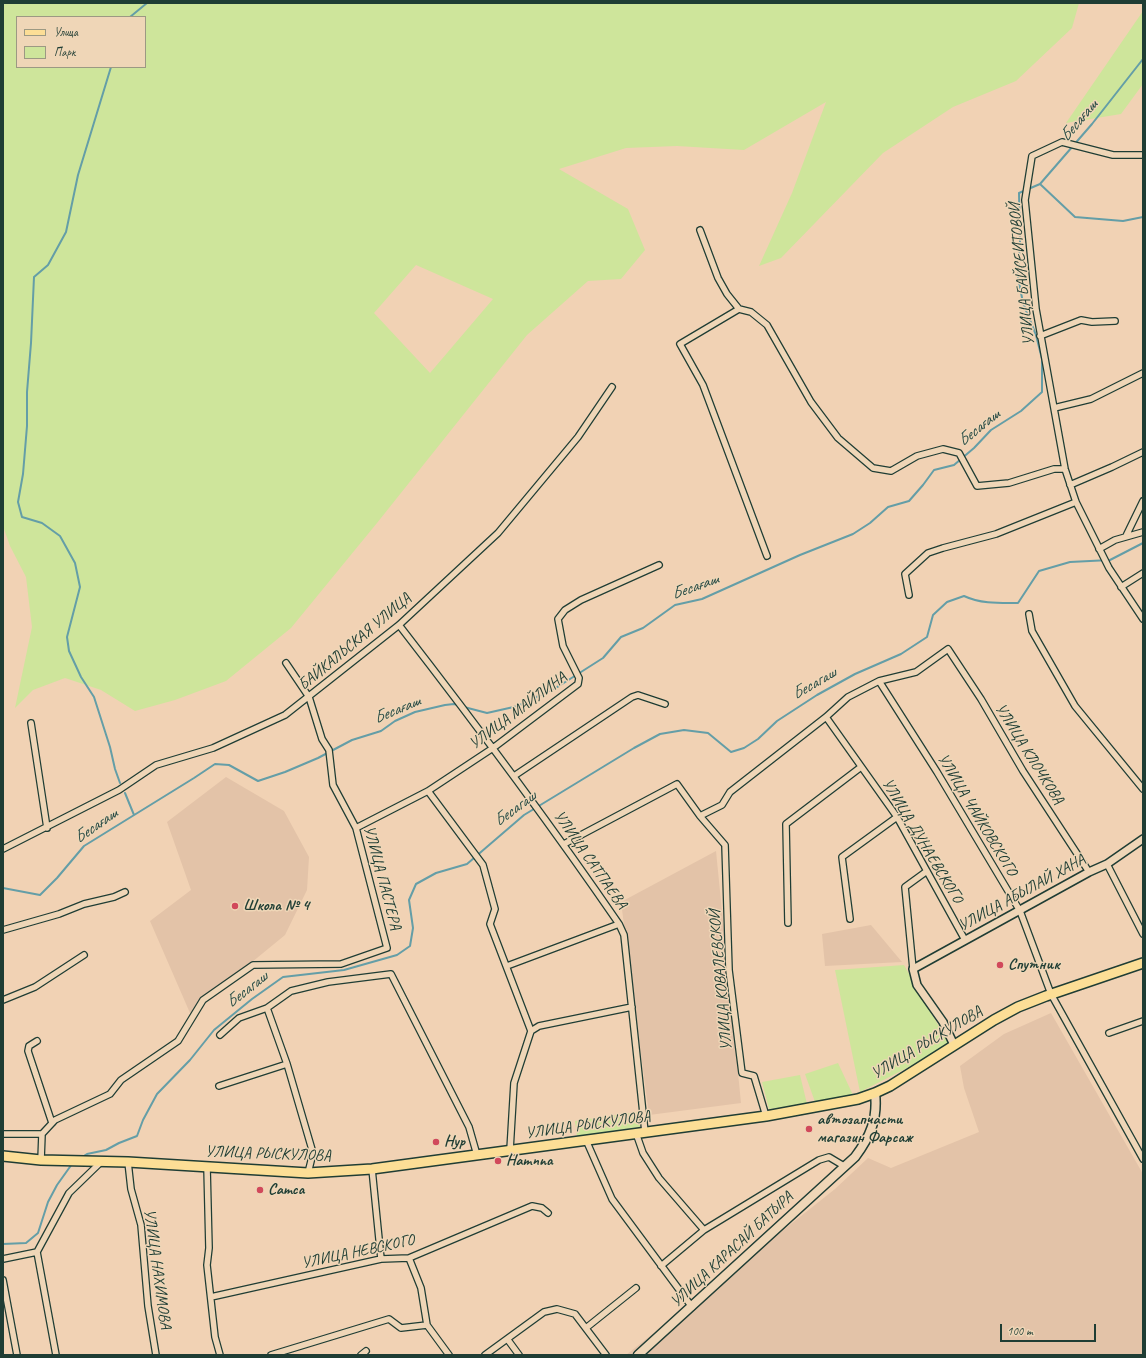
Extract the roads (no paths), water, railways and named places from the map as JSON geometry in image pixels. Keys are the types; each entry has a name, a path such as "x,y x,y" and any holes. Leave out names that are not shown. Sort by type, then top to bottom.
{"main road":[{"name":"УЛИЦА РЫСКУЛОВА","path":"3,1156 41,1160 128,1162 308,1173 372,1169 766,1116 858,1099 875,1093 890,1086 994,1020 1018,1007 1051,994 1143,963"},
{"name":"УЛИЦА КАРАСАЙ БАТЫРА","path":"638,1355 855,1157 868,1138 872,1127 876,1105 875,1093"}],"street":[{"name":"УЛИЦА БАЙСЕИТОВОЙ","path":"1143,155 1113,155 1062,142 1032,156 1025,200 1040,336 1065,469 1076,502 1109,568 1143,619"},
{"path":"700,230 718,278 727,294 740,309 752,312 767,325 811,402 838,438 873,468 891,471 917,456 943,449 959,453 977,486 1009,483 1054,469 1065,469"},
{"path":"740,309 680,344 703,385 767,556"},
{"path":"1040,336 1081,320 1092,322 1115,321"},
{"path":"1054,408 1092,399 1143,373"},
{"name":"БАЙКАЛЬСКАЯ УЛИЦА","path":"3,849 47,828 119,790 156,765 213,748 285,715 309,697 399,625 498,533 578,437 612,388"},
{"path":"1070,484 1112,467 1143,452"},
{"path":"1126,536 1143,501"},
{"path":"908,595 905,574 928,553 996,534 1076,502"},
{"path":"1099,548 1126,536 1143,532"},
{"name":"УЛИЦА МАЙЛИНА","path":"356,828 428,791 493,748 578,684 579,678 563,646 558,619 565,610 581,600 659,565"},
{"path":"1121,587 1143,572"},
{"path":"1029,614 1032,631 1075,706 1143,789"},
{"name":"УЛИЦА САТПАЕВА","path":"399,625 469,715 531,799 619,924 624,935 632,1007 640,1133 643,1153 659,1178 704,1230"},
{"name":"УЛИЦА КЛОЧКОВА","path":"879,681 916,672 948,649 981,700 1023,771 1089,872"},
{"name":"УЛИЦА ПАСТЕРА","path":"52,1124 55,1120 110,1094 121,1080 178,1041 203,1000 253,965 341,964 387,948 356,828 333,785 329,750 322,739 309,697 286,663"},
{"path":"564,844 677,784 700,816 722,805 730,792 826,717 848,697 879,681"},
{"name":"УЛИЦА ЧАЙКОВСКОГО","path":"879,681 937,772 1020,911 1051,994 1143,1159"},
{"path":"514,776 632,697 638,695 665,704"},
{"name":"УЛИЦА ДУНАЕВСКОГО","path":"826,717 897,817 965,940"},
{"path":"31,723 47,828"},
{"path":"788,923 786,824 861,767"},
{"path":"428,791 483,865 494,909 490,924 531,1031 514,1083 510,1150"},
{"name":"УЛИЦА КОВАЛЕВСКОЙ","path":"700,816 725,845 729,970 742,1073 754,1076 766,1116"},
{"path":"850,919 842,857 897,817"},
{"name":"УЛИЦА АБЫЛАЙ ХАНА","path":"913,969 1089,872 1107,864 1143,839"},
{"path":"1107,864 1143,934"},
{"path":"927,871 905,887 913,969 918,985 943,1022 954,1045"},
{"path":"3,930 59,914 84,904 114,897 125,892"},
{"path":"507,966 619,924"},
{"path":"3,1000 35,986 84,955"},
{"path":"220,1035 239,1018 268,1008 291,991 328,982 391,974 469,1128 477,1155"},
{"path":"531,1031 539,1026 632,1007"},
{"path":"268,1008 287,1064 313,1153 308,1173"},
{"path":"1109,1033 1143,1021"},
{"path":"37,1041 29,1046 28,1051 52,1124 42,1134 41,1160"},
{"path":"219,1086 287,1064"},
{"path":"3,1134 42,1134"},
{"path":"586,1140 612,1199 692,1307"},
{"name":"УЛИЦА КАРАСАЙ БАТЫРА","path":"661,1266 704,1230 819,1160 829,1157 844,1166"},
{"path":"56,1355 37,1252 68,1193 101,1162"},
{"name":"УЛИЦА НАХИМОВА","path":"128,1162 130,1189 141,1225 148,1306 156,1355"},
{"path":"207,1167 208,1266 215,1337 220,1355"},
{"path":"372,1169 382,1259"},
{"name":"УЛИЦА НЕВСКОГО","path":"211,1297 382,1259 409,1258 532,1206 542,1208 548,1213"},
{"path":"3,1259 37,1252"},
{"path":"409,1258 421,1288 427,1326 449,1355"},
{"path":"3,1280 17,1355"},
{"path":"586,1328 636,1288"},
{"path":"486,1355 544,1312 557,1309 575,1314 606,1355"},
{"path":"271,1355 389,1318 401,1328 427,1326"},
{"path":"508,1340 519,1355"},
{"path":"361,1355 366,1350"}],"waterway":[{"path":"131,16 147,3"},
{"name":"Бесағаш","path":"464,707 487,713 518,706 559,686 603,658 621,637 643,628 675,605 702,599 800,555 853,534 870,523 888,507 909,501 934,470 954,465 974,448 991,430 1021,411 1042,392 1042,359 1036,335 1023,303 1018,277 1020,243 1019,193 1040,184 1092,124 1143,59"},
{"path":"111,68 78,175 66,232 48,265 34,277 27,392 27,426 23,474 18,502 22,517 42,523 60,536 75,563 80,587 67,637 69,651 81,677 94,697 120,783"},
{"path":"1040,184 1075,217 1123,221 1143,217"},
{"name":"Бесагаш","path":"82,1157 87,1154 106,1150 137,1136 143,1120 157,1094 190,1060 214,1030 252,999 283,977 344,970 397,955 410,946 413,928 409,900 416,884 436,873 467,864 524,815 634,748 660,734 684,730 708,733 731,752 744,748 758,739 777,721 817,695 855,674 901,654 927,637 933,615 947,602 964,596 984,602 1018,603 1039,571 1070,562 1110,560 1143,543"},
{"name":"Бесағаш","path":"3,888 40,895 57,878 84,846 215,764 229,765 258,781 285,772 318,758 352,740 381,731 395,721 415,712 445,705 458,705"},
{"path":"125,793 134,815"},
{"name":"Бесагаш","path":"3,1244 26,1243 38,1233 48,1202 57,1185 72,1164"}],"place":[{"name":"Школа № 4","path":"235,906"},
{"name":"Спутник","path":"1000,965"},
{"name":"автозапчасти магазин Фарсаж","path":"809,1129"},
{"name":"Hyp","path":"436,1142"},
{"name":"Hamnna","path":"498,1161"},
{"name":"Camca","path":"260,1190"}]}
